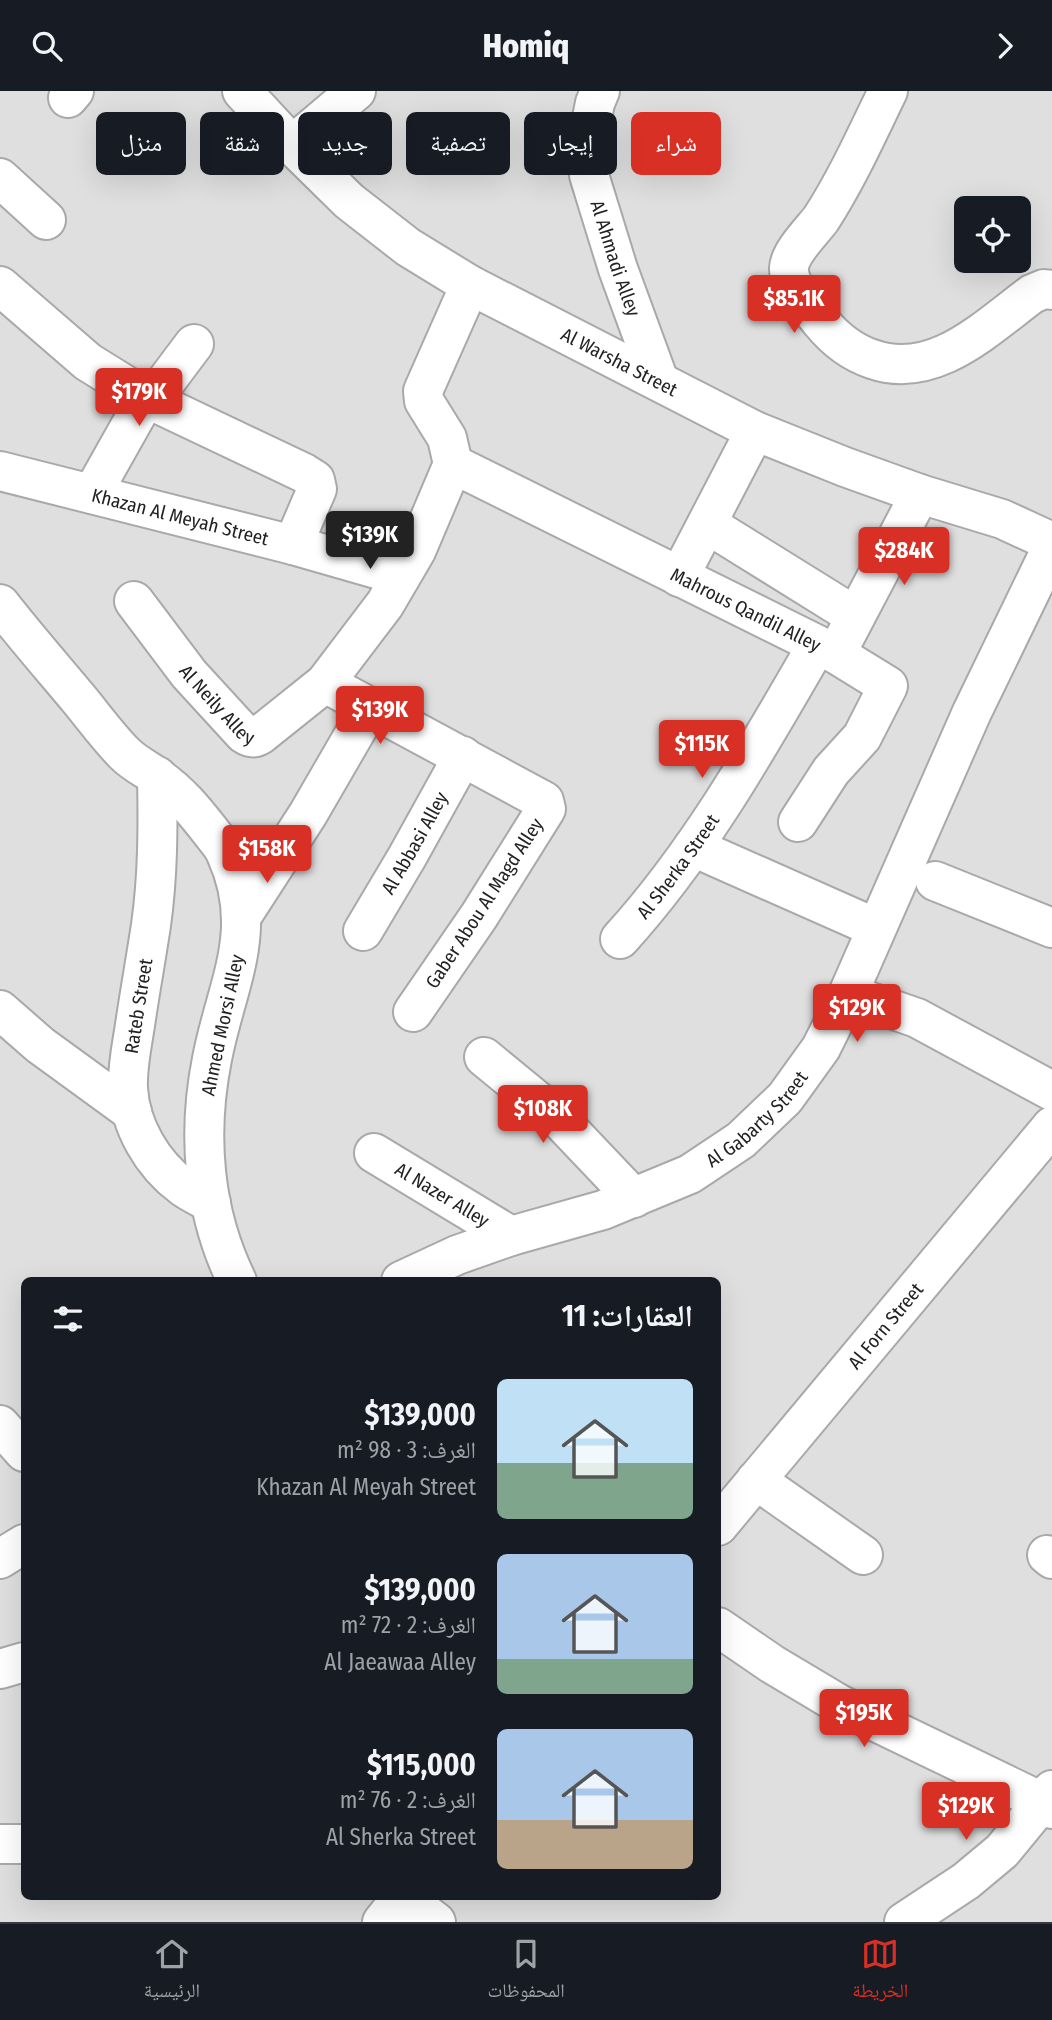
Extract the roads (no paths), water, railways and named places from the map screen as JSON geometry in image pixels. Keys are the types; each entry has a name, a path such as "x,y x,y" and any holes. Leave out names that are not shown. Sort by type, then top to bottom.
{"street":[{"name":"Al Warsha Street","path":"242,91 349,201 408,247 470,285 755,431 920,494 1002,519 1052,544"},
{"path":"292,145 356,91"},
{"name":"Al Ahmadi Alley","path":"600,91 588,138 590,175 618,269 659,381"},
{"path":"888,91 839,187 789,265 790,277 796,289 832,336 858,355 886,364 910,365 933,360 965,343 1032,294 1044,289 1052,290"},
{"path":"0,178 46,221"},
{"path":"453,464 447,437 422,397 470,285"},
{"path":"0,286 88,362 146,398 315,480 317,489 293,545"},
{"path":"92,494 146,398 161,387 194,344"},
{"path":"679,577 755,431"},
{"name":"Al Neily Alley","path":"134,601 188,674 244,734 255,738 325,683 385,604 416,551 453,464"},
{"name":"Mahrous Qandil Alley","path":"453,464 827,650 888,686 862,737 831,771 798,822"},
{"name":"Khazan Al Meyah Street","path":"0,471 293,545 401,576"},
{"name":"Al Sherka Street","path":"620,939 693,847 827,650 855,616 920,494"},
{"path":"707,524 855,616"},
{"name":"Al Gabarty Street","path":"410,1277 457,1255 511,1236 603,1210 690,1174 741,1140 785,1098 821,1048 848,994 972,712 1052,544"},
{"name":"Ahmed Morsi Alley","path":"0,604 127,756 187,801 226,852 239,893 241,939 235,977 212,1057 205,1099 203,1142 207,1184 216,1226 235,1277"},
{"path":"325,683 463,756"},
{"path":"242,916 309,814 370,707"},
{"name":"Al Abbasi Alley","path":"363,931 463,756"},
{"name":"Gaber Abou Al Magd Alley","path":"413,1012 479,916 545,810 544,801 463,756"},
{"name":"Rateb Street","path":"157,776 158,825 152,910 129,1063 128,1088 132,1112 143,1140 160,1167 183,1187 211,1203"},
{"path":"693,847 876,928"},
{"path":"935,881 1052,928"},
{"path":"848,994 917,1018 1052,1091"},
{"path":"0,1010 40,1045 132,1112"},
{"path":"484,1057 557,1117 634,1198"},
{"name":"Al Forn Street","path":"721,1522 1052,1126"},
{"name":"Al Nazer Alley","path":"374,1153 511,1236"},
{"path":"0,1425 21,1449"},
{"path":"756,1480 863,1555"},
{"path":"0,1559 21,1546"},
{"path":"721,1629 772,1664 839,1704 1049,1801 1002,1851 966,1881 904,1922"},
{"path":"0,1669 21,1663"},
{"path":"0,1844 21,1844"},
{"path":"382,1922 400,1900"},
{"path":"407,1900 436,1922"}]}
